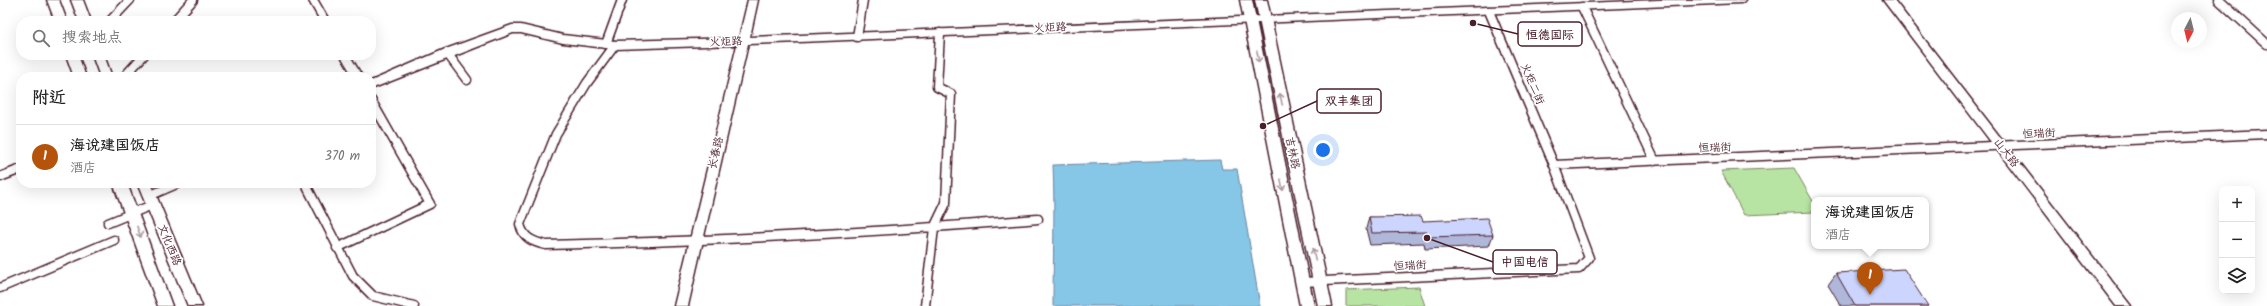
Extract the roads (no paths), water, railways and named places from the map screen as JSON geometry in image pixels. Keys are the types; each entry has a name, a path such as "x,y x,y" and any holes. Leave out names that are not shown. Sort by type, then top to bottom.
{"main road":[{"path":"53,0 58,16"},
{"path":"77,0 83,16"},
{"name":"长春路","path":"681,306 753,0"},
{"name":"吉林路","path":"1246,0 1307,306"},
{"name":"吉林路","path":"1261,0 1325,306"},
{"name":"火炬路","path":"376,83 447,53 512,29 521,29 563,39 611,44 743,42 1265,18 1489,11 1667,2 1741,0"},
{"name":"山大路","path":"1888,0 2124,306"},
{"path":"74,60 78,72"},
{"path":"100,60 104,72"},
{"name":"文化西路","path":"122,188 165,306"},
{"name":"文化西路","path":"146,188 195,306"}],"street":[{"path":"115,16 130,0"},
{"path":"179,16 193,0"},
{"path":"313,0 322,16"},
{"path":"622,0 611,44 556,134 520,224 521,232 531,242 546,245 696,240 717,241 934,228 1038,219"},
{"path":"857,37 863,0"},
{"path":"2219,0 2267,44"},
{"path":"1582,7 1655,161"},
{"name":"火炬二街","path":"1489,11 1554,165"},
{"path":"926,306 934,228 946,203 952,94 937,86 940,33"},
{"path":"447,53 467,80"},
{"path":"129,72 139,60"},
{"path":"348,60 355,72"},
{"path":"337,248 430,204 376,109"},
{"name":"恒瑞街","path":"1303,282 1579,269 1589,258 1554,165 2001,147 2267,134"},
{"path":"0,177 16,171"},
{"path":"108,223 132,213 171,188"},
{"path":"307,188 337,248 353,276 373,296 414,306"},
{"path":"0,288 114,240"}],"water":[{"path":"1220,160 1222,169 1237,169 1260,306 1053,306 1053,165"}],"place":[{"name":"恒德国际","path":"1473,23"},
{"name":"双丰集团","path":"1263,126"},
{"name":"中国电信","path":"1427,238"},
{"name":"海说建国饭店","path":"1870,295"}]}
